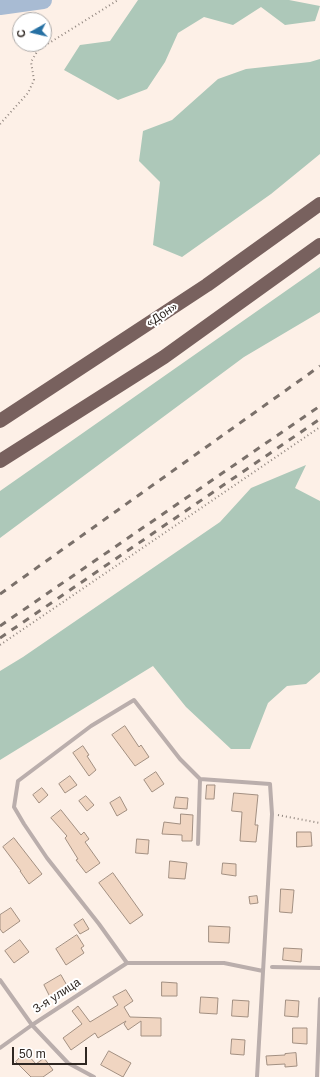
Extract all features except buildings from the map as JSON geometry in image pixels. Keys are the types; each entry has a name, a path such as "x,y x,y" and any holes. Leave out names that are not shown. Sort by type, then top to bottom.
{"highway":[{"name":"«Дон»","path":"0,421 207,285 320,204"},
{"path":"0,461 164,357 320,245"}],"lane":[{"path":"257,1077 272,814 270,784 200,779 180,759 134,700 92,726 18,781 14,806 24,824 47,858 99,924 127,963 224,964 263,971"},
{"path":"198,844 200,779"},
{"name":"3-я улица","path":"0,1048 32,1024 127,963"},
{"path":"272,967 320,968"},
{"path":"0,980 32,1024 68,1063 94,1077"},
{"path":"317,1077 320,999"}],"path":[{"path":"0,124 28,93 34,80 31,62 38,50 118,0"},
{"path":"0,644 320,427"},
{"path":"272,814 320,823"}],"green space":[{"path":"138,0 289,0 320,6 315,21 285,25 261,7 233,25 204,17 178,33 165,62 147,89 118,100 64,70 80,45 110,41"},
{"path":"320,59 320,154 271,194 182,257 153,245 160,182 139,161 143,131 172,120 218,79 246,69 310,62"},
{"path":"320,267 320,312 244,357 0,538 0,491"},
{"path":"306,465 295,488 320,501 320,672 306,684 287,686 268,703 250,749 231,749 186,707 153,666 0,760 0,671 23,657 220,522 251,488"}],"waterway":[{"path":"0,6 43,0"}],"railway":[{"path":"0,594 320,366"},
{"path":"0,626 320,406"},
{"path":"0,638 320,419"}]}
